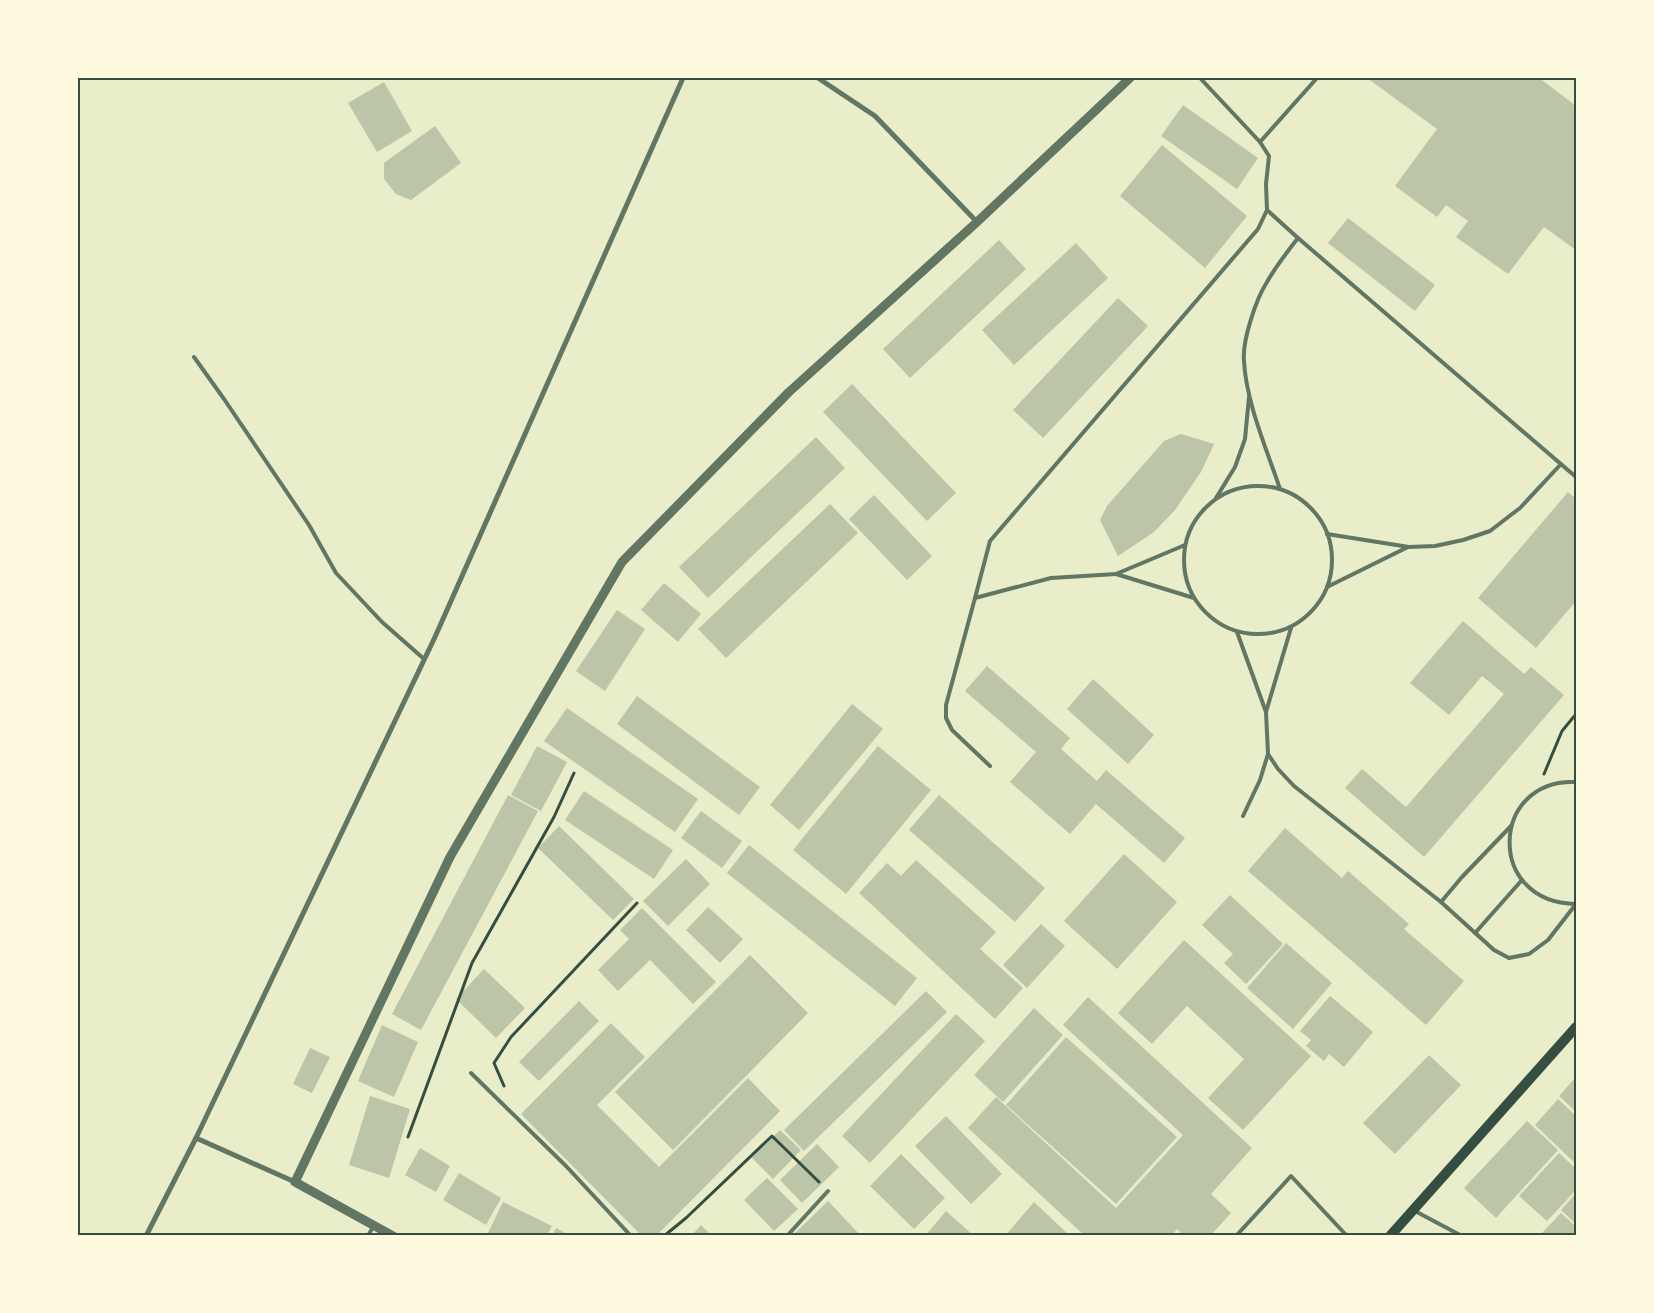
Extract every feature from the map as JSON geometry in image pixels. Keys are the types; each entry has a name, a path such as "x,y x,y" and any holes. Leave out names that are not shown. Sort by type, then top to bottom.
{"main road":[{"path":"1390,1236 1576,1027"}],"street":[{"path":"146,1236 196,1138 424,659 683,78"},
{"path":"818,78 875,116 977,222"},
{"path":"295,1182 450,857 622,562 789,392 977,222 1130,78"},
{"path":"196,1138 295,1182 393,1236"}],"lane":[{"path":"990,766 952,730 946,718 946,704 990,541 1258,229 1267,210 1266,184 1269,156 1260,142 1200,78"},
{"path":"1260,142 1317,78"},
{"path":"1267,210 1576,477"},
{"path":"1280,489 1249,395 1243,360 1250,322 1266,282 1298,238"},
{"path":"194,357 309,525 336,573 382,622 424,659"},
{"path":"1216,498 1240,488 1267,486 1292,494 1314,511 1327,534 1331,547 1332,561 1327,587 1313,611 1291,628 1264,635 1237,632 1224,626 1202,610 1194,598 1184,572 1183,558 1189,531 1196,519 1216,498 1235,467 1245,439 1249,395"},
{"path":"1327,534 1409,547 1434,546 1490,531 1520,508 1561,464"},
{"path":"976,598 1051,578 1116,574 1185,544"},
{"path":"1327,587 1409,547"},
{"path":"1116,574 1194,598"},
{"path":"1266,712 1291,628"},
{"path":"1237,632 1266,712 1268,754 1260,780 1243,816"},
{"path":"1268,754 1278,770 1294,786 1441,902 1494,950 1509,958 1529,954 1548,940 1576,904 1552,901 1530,889 1522,880 1512,859 1510,836 1512,824"},
{"path":"1441,902 1512,824 1526,801 1536,792 1548,785 1561,782 1576,782"},
{"path":"1474,933 1522,880"},
{"path":"471,1073 566,1166 631,1236"},
{"path":"1236,1236 1291,1176 1346,1236"},
{"path":"787,1236 828,1191"},
{"path":"1413,1210 1462,1236"},
{"path":"368,1236 374,1226"}],"path":[{"path":"1536,792 1562,731 1576,714"},
{"path":"408,1137 472,963 554,817 574,773"},
{"path":"506,1089 494,1063 511,1037 637,903"},
{"path":"664,1236 686,1218 772,1136 828,1191"}],"building":[{"path":"1367,78 1544,78 1542,80 1576,106 1576,182 1574,186 1576,187 1576,250 1544,227 1508,274 1456,237 1468,221 1446,205 1437,217 1395,186 1437,129"},
{"path":"384,82 412,131 377,152 348,103"},
{"path":"1183,105 1258,158 1237,189 1161,136"},
{"path":"435,126 461,163 411,200 396,194 384,179 384,163"},
{"path":"1162,145 1247,216 1205,268 1120,196"},
{"path":"1348,218 1435,285 1415,311 1328,243"},
{"path":"999,240 1026,269 910,378 883,349"},
{"path":"1076,243 1108,278 1014,365 982,330"},
{"path":"1118,298 1148,326 1043,438 1013,410"},
{"path":"852,384 956,493 927,521 823,412"},
{"path":"1181,434 1214,444 1201,472 1175,510 1154,532 1118,556 1100,520 1107,506 1164,441"},
{"path":"816,437 845,468 708,598 679,567"},
{"path":"1568,492 1576,499 1576,601 1536,648 1478,598"},
{"path":"874,495 932,556 907,580 849,519"},
{"path":"830,504 858,533 726,658 698,629"},
{"path":"664,583 701,614 678,642 641,610"},
{"path":"617,610 645,629 605,691 576,671"},
{"path":"1463,621 1524,674 1531,667 1564,695 1424,857 1345,788 1362,769 1406,807 1504,694 1482,676 1449,715 1410,683"},
{"path":"987,666 1070,738 1061,749 1097,781 1106,770 1185,838 1164,863 1096,804 1070,834 1010,782 1036,752 965,691"},
{"path":"1093,679 1154,735 1128,764 1067,709"},
{"path":"637,696 760,787 739,815 617,724"},
{"path":"852,704 883,729 799,830 770,805"},
{"path":"567,708 698,799 675,832 544,741"},
{"path":"537,746 567,762 541,811 511,795"},
{"path":"878,746 931,790 846,894 793,850"},
{"path":"584,791 673,850 654,879 565,820"},
{"path":"508,795 538,811 421,1030 392,1014"},
{"path":"939,795 1045,888 1015,922 909,830"},
{"path":"701,811 742,841 722,868 681,838"},
{"path":"559,826 634,899 613,920 538,848"},
{"path":"1285,828 1342,878 1348,871 1409,924 1404,929 1464,981 1426,1025 1248,871"},
{"path":"749,845 917,978 895,1006 727,873"},
{"path":"1124,854 1177,902 1117,969 1064,921"},
{"path":"686,859 710,884 668,926 643,901"},
{"path":"916,860 996,932 980,949 1023,988 995,1019 859,893 887,863 901,876"},
{"path":"1230,895 1283,944 1246,984 1224,963 1233,954 1202,925"},
{"path":"708,907 743,939 720,963 686,930"},
{"path":"642,908 716,982 693,1004 650,960 618,991 598,970 629,939 620,930"},
{"path":"1041,924 1065,946 1027,988 1003,965"},
{"path":"1184,940 1311,1056 1243,1130 1208,1098 1244,1059 1187,1006 1152,1044 1118,1013"},
{"path":"1286,943 1332,983 1293,1029 1247,988"},
{"path":"750,955 808,1013 673,1150 615,1092"},
{"path":"484,969 525,1008 496,1038 456,999"},
{"path":"926,991 947,1012 804,1151 784,1130"},
{"path":"1330,996 1373,1032 1344,1067 1329,1054 1324,1061 1306,1046 1311,1040 1300,1031"},
{"path":"1088,997 1252,1148 1211,1194 1231,1213 1210,1236 1184,1236 1177,1229 1171,1236 1085,1236 968,1128 996,1097 1116,1208 1183,1135 1063,1025"},
{"path":"579,1001 599,1021 539,1081 519,1062"},
{"path":"1034,1008 1063,1035 1003,1102 974,1075"},
{"path":"956,1014 985,1041 870,1163 842,1136"},
{"path":"611,1023 645,1057 597,1105 659,1167 748,1078 780,1111 656,1236 642,1236 521,1114"},
{"path":"382,1025 418,1042 394,1097 358,1081"},
{"path":"1066,1037 1177,1137 1116,1204 1006,1105"},
{"path":"310,1048 330,1057 312,1093 293,1084"},
{"path":"1429,1055 1461,1085 1395,1154 1363,1123"},
{"path":"1576,1077 1576,1112 1559,1096"},
{"path":"370,1096 410,1109 389,1178 349,1165"},
{"path":"1558,1099 1576,1116 1576,1164 1535,1125"},
{"path":"946,1116 1002,1174 971,1204 915,1146"},
{"path":"1527,1121 1558,1150 1496,1218 1464,1188"},
{"path":"780,1130 801,1150 773,1179 752,1158"},
{"path":"817,1144 839,1167 802,1203 780,1180"},
{"path":"420,1148 450,1166 436,1192 405,1175"},
{"path":"1559,1153 1576,1169 1576,1190 1547,1221 1519,1196"},
{"path":"901,1154 945,1198 914,1229 870,1186"},
{"path":"459,1173 501,1198 486,1225 443,1200"},
{"path":"767,1178 798,1209 774,1231 744,1200"},
{"path":"1576,1193 1576,1224 1561,1210"},
{"path":"828,1201 861,1236 792,1236"},
{"path":"503,1202 552,1226 547,1236 493,1236 488,1233"},
{"path":"1034,1202 1070,1236 1005,1236"},
{"path":"946,1211 974,1236 925,1236"},
{"path":"1561,1213 1576,1227 1576,1236 1539,1236"},
{"path":"701,1225 712,1236 691,1236"},
{"path":"556,1228 571,1236 552,1236"}]}
